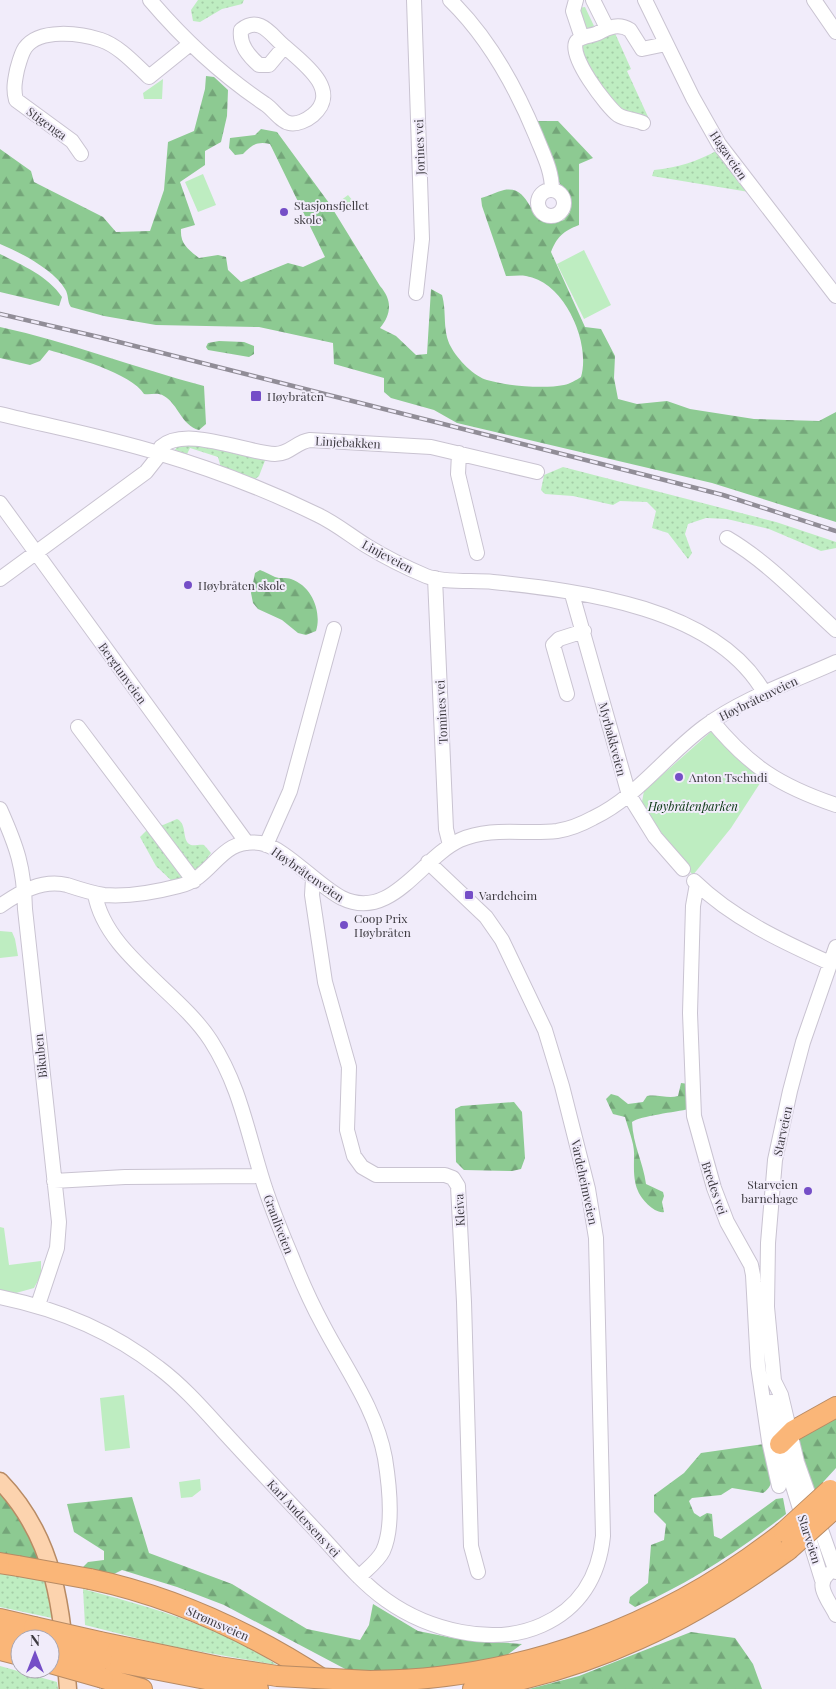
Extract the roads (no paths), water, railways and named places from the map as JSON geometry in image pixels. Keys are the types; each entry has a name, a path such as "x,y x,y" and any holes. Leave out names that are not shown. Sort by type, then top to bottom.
{"highway":[{"path":"785,1439 836,1408"},
{"path":"473,1689 525,1679 575,1665 647,1637 726,1594 834,1497"},
{"path":"60,1662 102,1660 219,1667 277,1676 370,1681 412,1680 472,1673 529,1661 595,1640 644,1620 700,1591 733,1570 786,1541"},
{"name":"Strømsveien","path":"9,1564 90,1579 137,1591 231,1626 281,1653 337,1689"},
{"path":"0,1619 18,1629"},
{"path":"60,1645 102,1660 142,1689"},
{"path":"60,1650 102,1660 258,1689"}],"main road":[{"path":"0,1481 31,1522 48,1559 62,1613 68,1689"}],"street":[{"path":"150,0 190,44 250,96 266,105 285,122 295,123 310,118 316,113 323,97 323,90 317,77 284,47"},
{"name":"Jorines vei","path":"414,0 422,239 416,293"},
{"path":"450,0 476,28 514,86 550,171 552,190"},
{"path":"576,0 573,11 582,38"},
{"path":"593,0 607,28"},
{"name":"Hagaveien","path":"645,0 719,144 836,296"},
{"path":"814,0 836,32"},
{"path":"643,124 618,115 595,85 587,79 581,68 575,46 577,41 582,38 607,28 624,26 630,30 642,49 666,44"},
{"name":"Stigenga","path":"81,154 72,141 16,100 14,89 15,77 24,49 30,43 42,37 58,35 102,40 120,51 149,77 190,44"},
{"name":"Linjeveien","path":"0,414 159,453 248,485 319,516 367,546 428,577 493,582 635,606 688,626 745,666 764,694"},
{"name":"Linjebakken","path":"159,453 164,444 183,440 209,441 273,454 285,453 298,443 310,440 432,447 537,472"},
{"path":"0,579 146,472 154,464 159,453"},
{"path":"459,453 458,474 476,552"},
{"name":"Bergtunveien","path":"0,503 246,843"},
{"path":"727,538 746,550 777,576 836,630"},
{"name":"Tomines vei","path":"435,578 446,829 450,845"},
{"name":"Myrbakkveien","path":"572,594 629,795 655,836 683,869"},
{"path":"266,845 290,791 334,629"},
{"path":"567,694 553,645 559,639 584,631"},
{"name":"Høybråtenveien","path":"246,843 266,845 279,852 313,879 348,901 370,904 384,899 398,890 428,862 450,845 484,833 567,829 604,813 629,795 712,721 764,694 836,662"},
{"path":"712,721 741,754 765,773 795,790 836,805"},
{"path":"78,727 194,881"},
{"name":"Bikuben","path":"0,809 17,846 24,891 59,1222 58,1239 49,1274 38,1305"},
{"path":"0,906 24,891 51,883 95,894 113,895 141,893 178,886 194,881 227,850 246,843"},
{"name":"Vardeheimveien","path":"428,862 486,917 512,957 546,1030 565,1095 588,1189 596,1238 602,1545"},
{"name":"Kleiva","path":"313,879 312,895 325,982 349,1067 347,1130 354,1156 362,1167 376,1175 445,1175 453,1178 458,1186 464,1302 471,1546 478,1572"},
{"name":"Bredes vei","path":"779,1486 769,1441 758,1366 751,1265 727,1222 714,1188 694,1116 690,1013 695,883 728,909 754,926 830,963"},
{"name":"Granliveien","path":"95,894 101,915 127,953 191,1014 212,1042 239,1093 261,1176 291,1255 316,1310 365,1398 384,1457 389,1502 386,1539 379,1557 360,1576"},
{"name":"Starveien","path":"836,947 790,1091 773,1176 768,1243 767,1307 774,1381 781,1395 785,1439 822,1580 822,1587 832,1597 836,1615"},
{"path":"54,1181 125,1177 261,1176"},
{"name":"Karl Andersens vei","path":"0,1298 38,1305 103,1331 161,1369 198,1404 360,1576 395,1606 436,1625 470,1633 518,1632 538,1627 554,1619 575,1603 591,1580 602,1545"},
{"name":"Starveien","path":"785,1439 836,1572 828,1574 822,1580"}],"railway":[{"path":"0,314 103,338 723,495 836,531"}],"place":[{"name":"Stasjonsfjellet skole","path":"284,212"},
{"name":"Høybråten","path":"256,396"},
{"name":"Høybråten skole","path":"188,585"},
{"name":"Anton Tschudi","path":"679,777"},
{"name":"Vardeheim","path":"469,895"},
{"name":"Coop Prix Høybråten","path":"344,925"},
{"name":"Starveien barnehage","path":"808,1191"}],"park label":[{"name":"Høybråtenparken","path":"693,806"}]}
